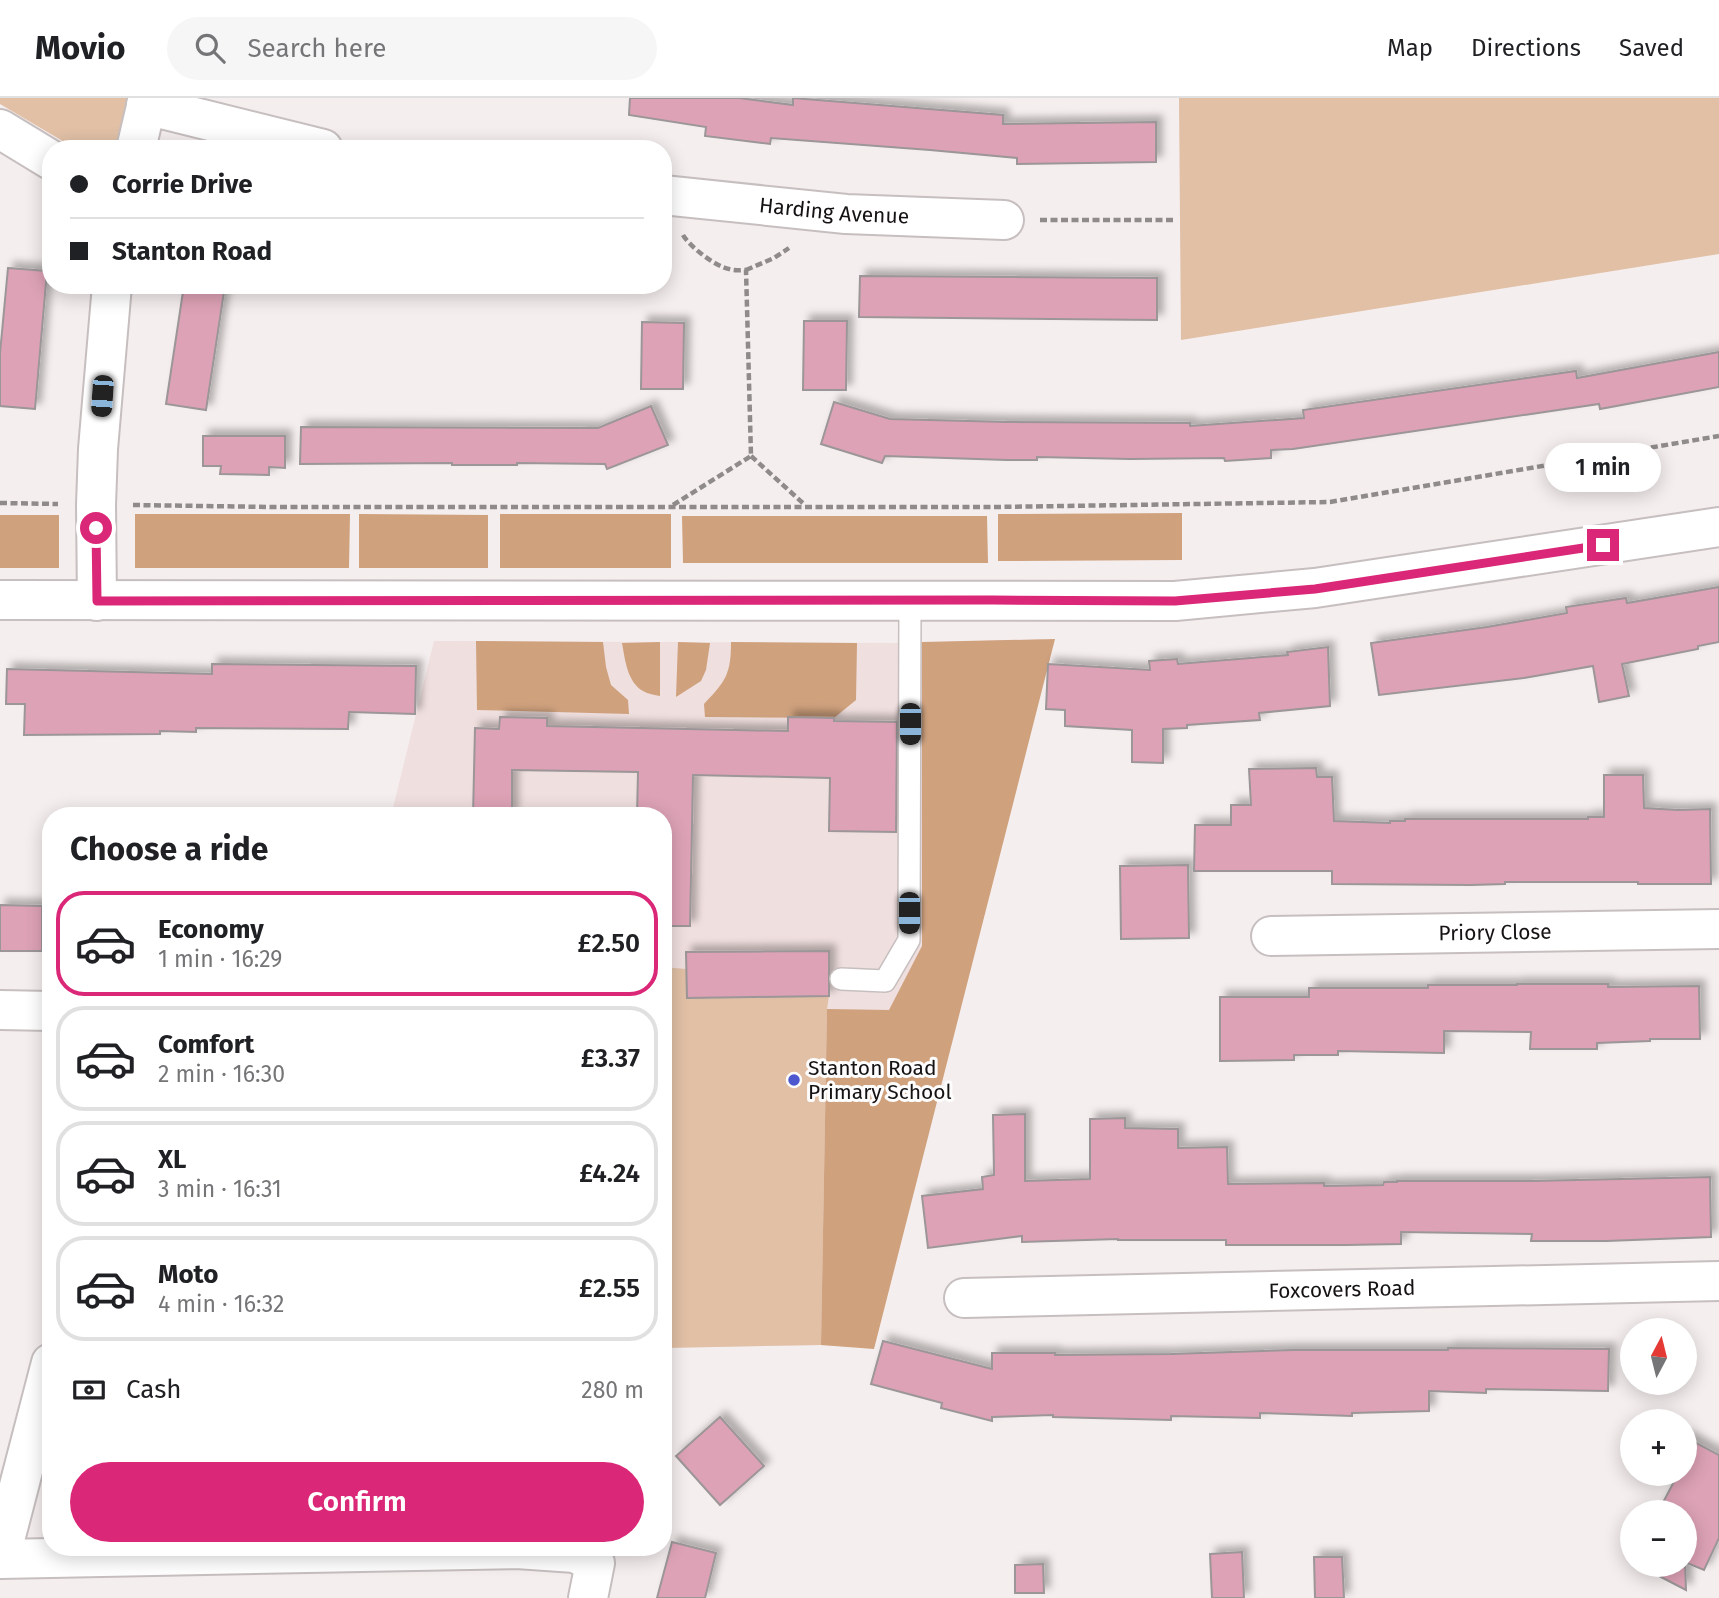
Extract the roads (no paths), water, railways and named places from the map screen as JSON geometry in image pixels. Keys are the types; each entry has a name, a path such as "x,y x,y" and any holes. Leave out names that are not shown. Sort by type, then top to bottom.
{"street":[{"path":"138,140 147,102 289,140"},
{"path":"0,129 42,155"},
{"name":"Harding Avenue","path":"672,195 846,214 1004,220"},
{"path":"97,601 98,449 111,294"},
{"path":"0,600 1175,601 1315,589 1719,527"},
{"name":"Priory Close","path":"1271,936 1719,929"},
{"path":"0,1010 42,1011"},
{"name":"Foxcovers Road","path":"964,1298 1719,1282"},
{"path":"42,1398 0,1559 155,1556"},
{"path":"581,1556 595,1563 588,1598"}],"lane":[{"path":"841,979 885,981 909,940 910,600"}],"place":[{"name":"Stanton Road Primary School","path":"794,1080"}]}
